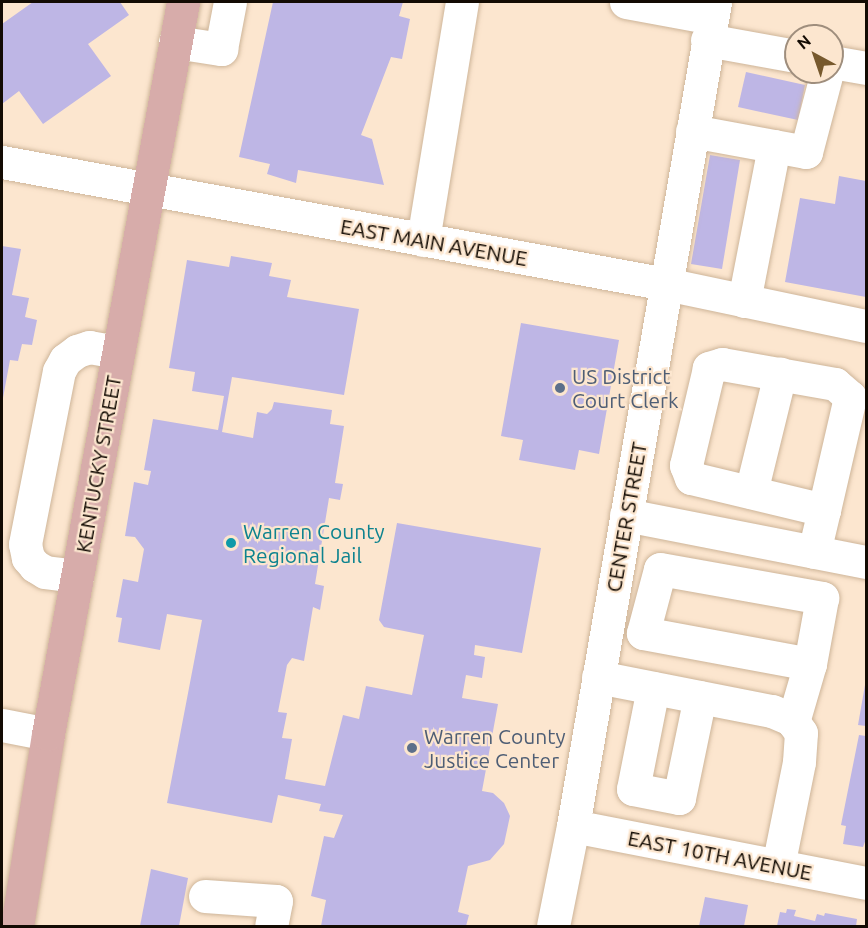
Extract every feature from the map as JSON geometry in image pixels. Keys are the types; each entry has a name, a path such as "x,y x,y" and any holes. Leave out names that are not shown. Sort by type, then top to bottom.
{"main road":[{"name":"KENTUCKY STREET","path":"15,927 48,734 183,2"}],"street":[{"path":"175,42 221,49 231,2"},
{"path":"423,240 462,2"},
{"path":"626,2 711,20 784,51"},
{"name":"CENTER STREET","path":"553,927 573,826 711,20"},
{"path":"844,64 867,68"},
{"path":"692,131 806,152 824,84"},
{"path":"744,301 774,146"},
{"name":"EAST MAIN AVENUE","path":"2,162 666,284 867,326"},
{"path":"77,576 45,572 35,566 28,558 25,543 59,371 65,360 77,351 89,347 118,352"},
{"path":"814,552 824,510 850,397 835,384 722,364 709,368 686,465 691,478 824,510"},
{"path":"751,492 780,374"},
{"path":"626,515 867,562"},
{"path":"794,722 810,664 822,598 660,569 643,633 810,664"},
{"path":"598,677 772,711 794,722 801,733 799,762 778,866"},
{"path":"653,688 633,789 679,798 700,697"},
{"path":"2,725 48,734"},
{"name":"EAST 10TH AVENUE","path":"573,826 867,883"},
{"path":"205,896 276,901 271,927"},
{"path":"2,924 15,927"}],"building":[{"path":"33,2 120,2 129,15 88,44 111,76 43,124 19,91 2,104 2,24"},
{"path":"273,2 403,2 399,16 410,19 402,59 391,57 361,135 372,139 384,185 298,170 296,183 267,174 270,164 239,157"},
{"path":"746,72 784,80 784,84 805,85 798,120 738,107"},
{"path":"710,155 740,160 722,269 691,264"},
{"path":"839,176 866,181 866,297 785,282 800,198 835,204"},
{"path":"2,246 21,249 12,295 29,298 25,317 37,320 32,345 22,344 18,361 10,360 3,398"},
{"path":"231,256 272,263 269,276 291,280 287,297 359,309 344,395 232,377 222,432 253,438 257,412 267,414 274,402 332,410 330,424 344,426 335,483 343,484 340,500 329,498 315,584 324,586 320,610 313,607 304,661 292,658 287,665 278,712 287,713 282,738 292,739 285,779 325,786 343,715 359,719 366,686 412,695 424,635 384,627 379,620 397,523 541,548 522,653 475,645 474,655 485,657 482,678 466,675 462,698 498,704 482,791 493,793 504,803 510,816 504,844 490,860 468,866 458,912 469,915 466,926 321,926 326,900 311,896 324,836 334,838 343,815 319,811 321,804 278,795 272,823 167,803 202,620 167,614 160,650 118,642 122,618 116,617 123,579 138,582 144,549 135,537 125,536 134,482 148,485 151,471 144,470 153,419 218,430 224,396 192,391 195,372 169,368 187,260 229,267"},
{"name":"US District Court Clerk","path":"521,323 619,340 599,454 579,450 575,470 519,460 523,440 501,436"},
{"path":"866,685 866,726 858,725"},
{"path":"859,735 866,736 866,839 863,847 843,844 846,826 841,825"},
{"path":"151,869 188,878 179,926 140,926"},
{"path":"705,897 748,905 744,926 699,926"},
{"path":"787,909 796,910 794,916 815,921 817,914 824,916 825,913 857,919 856,926 777,926 780,912 786,913"}],"place":[{"name":"US District Court Clerk","path":"560,388"},
{"name":"Warren County Regional Jail","path":"231,543"},
{"name":"Warren County Justice Center","path":"412,748"}]}
